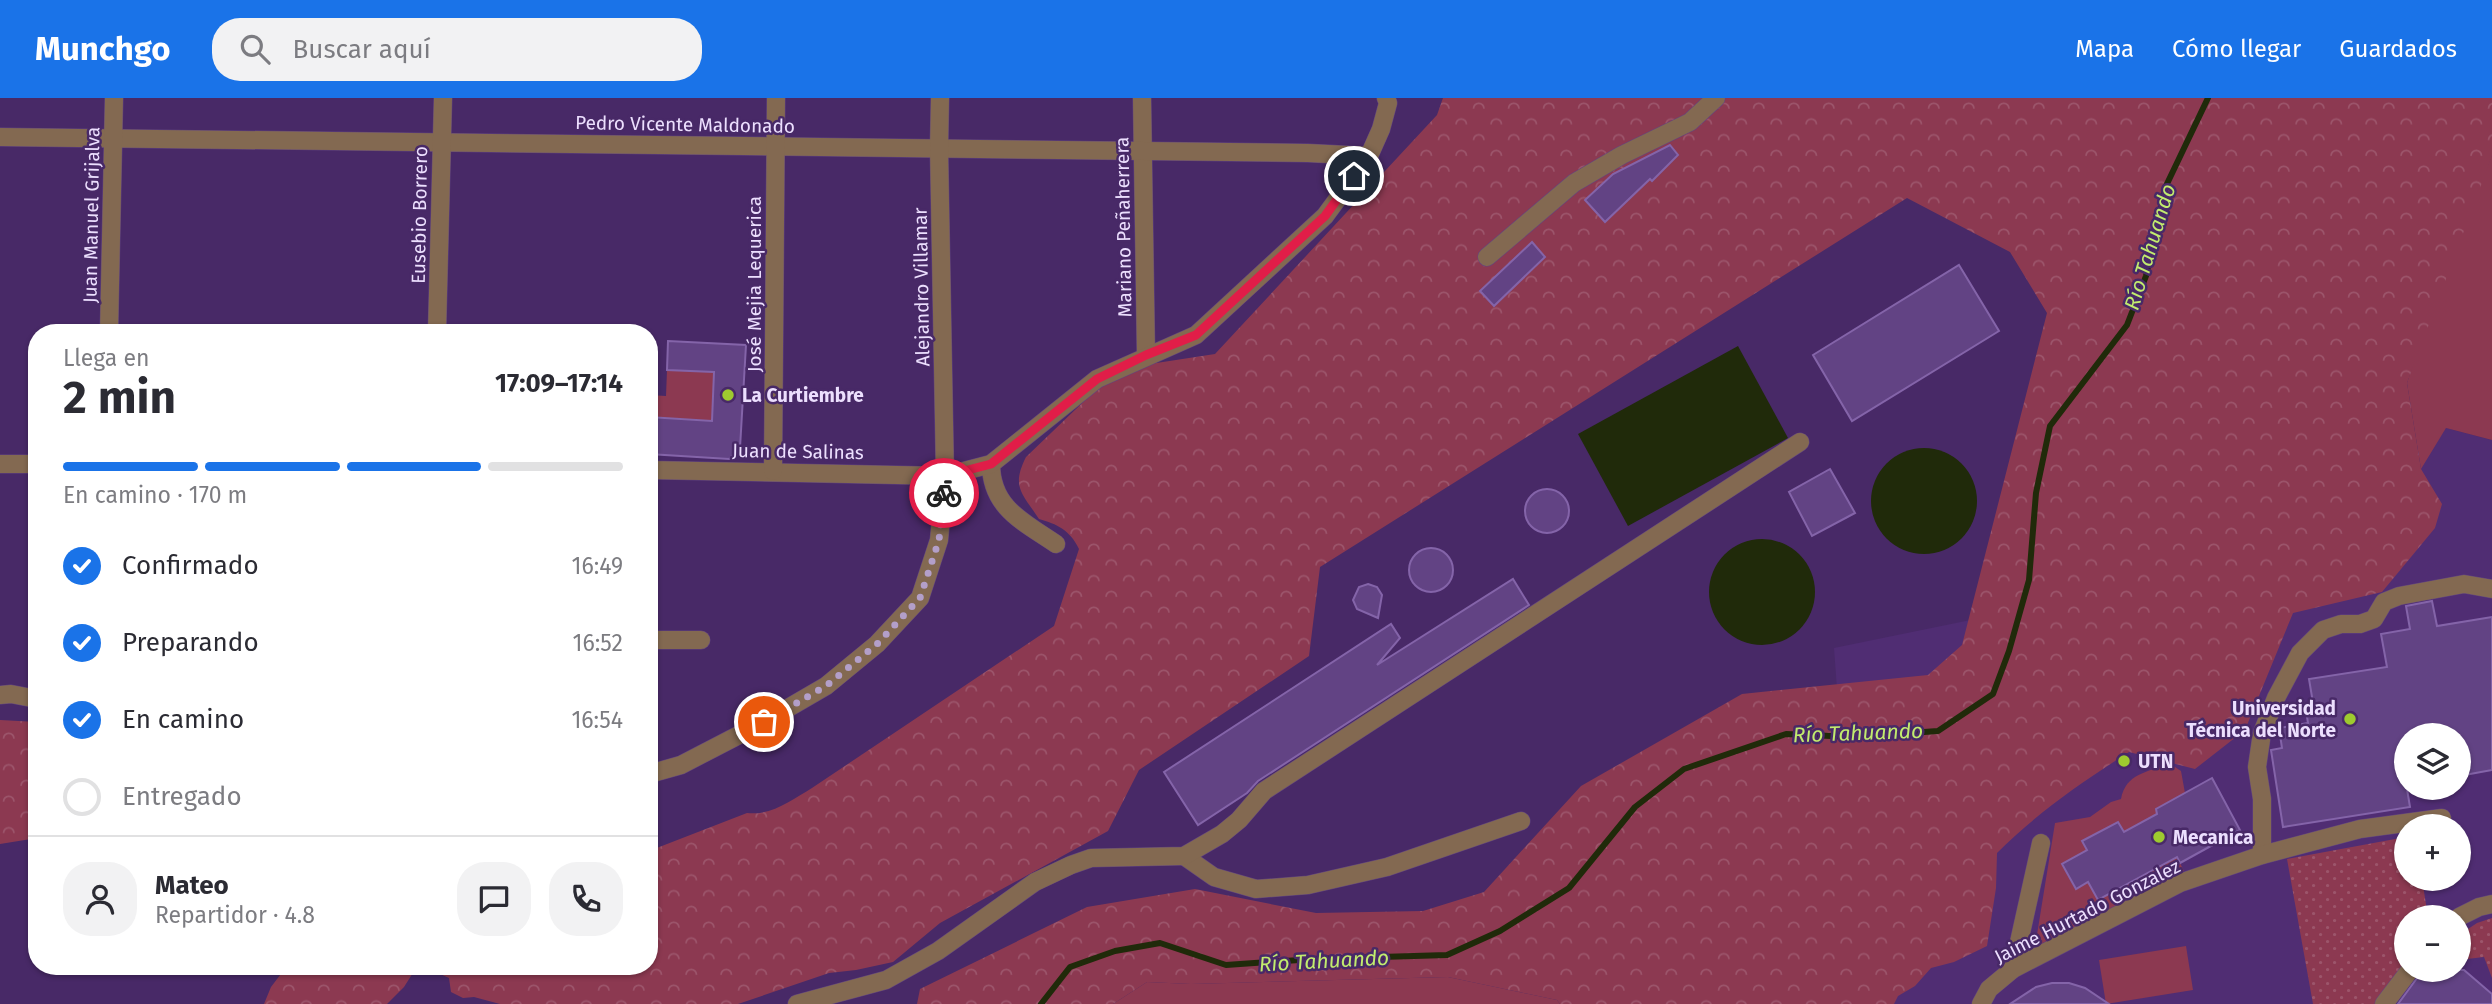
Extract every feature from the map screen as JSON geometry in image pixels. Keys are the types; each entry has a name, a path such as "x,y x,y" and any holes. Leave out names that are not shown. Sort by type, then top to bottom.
{"street":[{"name":"Juan Manuel Grijalva","path":"109,324 114,98"},
{"name":"Eusebio Borrero","path":"437,324 443,98"},
{"name":"José Mejia Lequerica","path":"773,471 776,98"},
{"name":"Alejandro Villamar","path":"658,771 681,765 826,686 877,644 920,598 939,540 945,476 940,98"},
{"name":"Mariano Peñaherrera","path":"1142,98 1146,355"},
{"path":"1056,544 1007,510 991,478 991,464 1097,379 1196,335 1325,216 1368,156 1381,129 1388,103 1386,98"},
{"path":"1487,257 1574,183 1622,155 1690,122 1716,98"},
{"name":"Pedro Vicente Maldonado","path":"0,137 1308,153 1368,156"},
{"path":"797,1004 886,980 938,951 1035,882 1071,865 1091,858 1184,856 1222,834 1239,820 1264,791 1800,442"},
{"path":"0,464 28,464"},
{"name":"Juan de Salinas","path":"658,470 945,476 991,464"},
{"path":"2262,855 2262,799 2257,767 2262,733 2276,698 2301,653 2323,630 2374,619 2384,602 2399,596 2465,584 2492,589"},
{"path":"658,640 701,640"},
{"path":"0,695 28,697"},
{"path":"1184,856 1214,877 1256,889 1308,885 1387,867 1521,821"},
{"name":"Jaime Hurtado Gonzalez","path":"1980,1004 1989,989 2012,969 2180,883 2262,855 2360,829 2394,824"},
{"path":"2012,969 2041,843"},
{"path":"2471,911 2492,904"},
{"path":"2384,1004 2401,982"}],"shaded area":[{"path":"1738,346 1788,438 1628,526 1578,434"},
{"name":"Universidad Técnica del Norte","path":"2446,428 2492,440 2492,1004 1860,1004 1834,648 2366,539"},
{"path":"1924,448 1944,452 1961,464 1973,481 1977,501 1973,521 1961,538 1944,550 1924,554 1904,550 1887,538 1875,521 1871,501 1875,481 1887,464 1904,452"},
{"path":"1762,539 1782,543 1799,555 1811,572 1815,592 1811,612 1799,629 1782,641 1762,645 1742,641 1725,629 1713,612 1709,592 1713,572 1725,555 1742,543"}],"green space":[{"path":"1443,98 2492,98 2492,156 2407,383 2421,469 2442,504 2435,528 2382,592 2293,613 2245,730 2195,769 2129,752 2028,825 1997,853 1996,888 1987,946 1954,962 1931,968 1915,986 1898,996 1894,1004 1560,1004 1557,1000 1448,977 1191,984 1147,982 1113,1004 917,1004 920,989 1087,907 1195,889 1316,913 1423,911 1484,892 1581,786 1742,694 1928,675 1962,645 2047,313 2010,252 1907,198 1320,567 1309,656 1139,770 1108,831 940,923 893,962 829,973 738,1004 500,1004 474,997 463,998 451,992 449,978 442,975 658,975 658,848 747,813 773,810 789,802 1054,626 1079,549 1062,529 1039,519 1023,496 1019,476 1026,457 1102,384 1150,364 1215,354 1437,115"},
{"path":"2492,155 2492,440 2446,428 2421,469 2407,383 2433,304"},
{"path":"667,370 714,372 712,421 658,418 658,396 666,396"},
{"path":"0,720 28,722 28,839 0,844"},
{"path":"2169,763 2181,771 2185,793 2157,808 2157,814 2124,832 2118,822 2083,841 2087,850 2062,864 2075,889 2088,882 2098,900 2177,857 2184,871 2035,947 2055,823 2090,817 2111,802 2121,799 2133,779"},
{"path":"2394,839 2394,891 2424,891 2426,905 2394,905 2394,979 2375,1004 2313,1004 2287,859"},
{"path":"2492,918 2492,978 2484,957 2471,959 2471,927"},
{"path":"2186,946 2193,990 2106,1004 2099,960"},
{"path":"280,975 412,975 387,1004 264,1004 271,987"},
{"path":"1448,977 1557,1000 1560,1004 1113,1004 1147,982 1191,984"}],"building":[{"path":"1670,145 1678,155 1605,222 1585,200 1613,174"},
{"path":"1532,242 1545,257 1494,306 1480,291"},
{"path":"1959,265 1999,331 1852,421 1813,355"},
{"name":"La Curtiembre","path":"668,341 746,345 740,448 729,459 658,455 658,418 712,421 714,372 667,370"},
{"path":"1830,469 1855,513 1812,536 1789,492"},
{"path":"1547,489 1556,490 1563,495 1568,502 1568,520 1563,527 1556,532 1547,533 1538,532 1531,527 1526,520 1525,511 1526,502 1531,495 1538,490"},
{"path":"1431,548 1440,549 1447,554 1452,561 1452,579 1447,586 1440,591 1431,592 1422,591 1415,586 1410,579 1409,570 1410,561 1415,554 1422,549"},
{"path":"1513,579 1529,605 1258,781 1247,793 1198,825 1164,772 1391,624 1400,638 1377,665"},
{"path":"1368,584 1377,587 1382,595 1378,618 1357,609 1353,600 1359,587"},
{"path":"2432,601 2437,626 2492,617 2492,770 2471,774 2471,723 2394,723 2394,800 2409,800 2410,807 2283,827 2271,750 2282,748 2279,728 2308,723 2305,704 2313,703 2309,679 2387,667 2381,634 2410,629 2406,606"},
{"name":"Mecanica","path":"2212,778 2240,830 2180,863 2177,857 2098,900 2088,882 2076,889 2062,864 2087,850 2082,841 2118,822 2124,832 2157,814 2156,809"},
{"path":"2471,976 2492,994 2492,1004 2398,1004 2414,982 2471,982"},
{"path":"2069,983 2085,988 2109,1004 2010,1004 2036,987"}],"waterway":[{"name":"Río Tahuando","path":"1041,1004 1070,967 1115,951 1160,943 1226,965 1447,955 1500,931 1569,888 1635,807 1684,769 1786,734 1854,737 1938,731 1993,694 2009,651 2029,580 2036,493 2050,426 2127,325 2146,276 2165,188 2208,98"}],"way so far":[{"path":"764,722 826,686 877,644 920,598 939,540 944,493"}],"place":[{"name":"La Curtiembre","path":"728,395"},
{"name":"Universidad Técnica del Norte","path":"2350,719"},
{"name":"UTN","path":"2124,761"},
{"name":"Mecanica","path":"2159,837"}],"route":[{"path":"944,493 945,476 991,464 1097,379 1196,335 1325,216 1354,176"}]}
